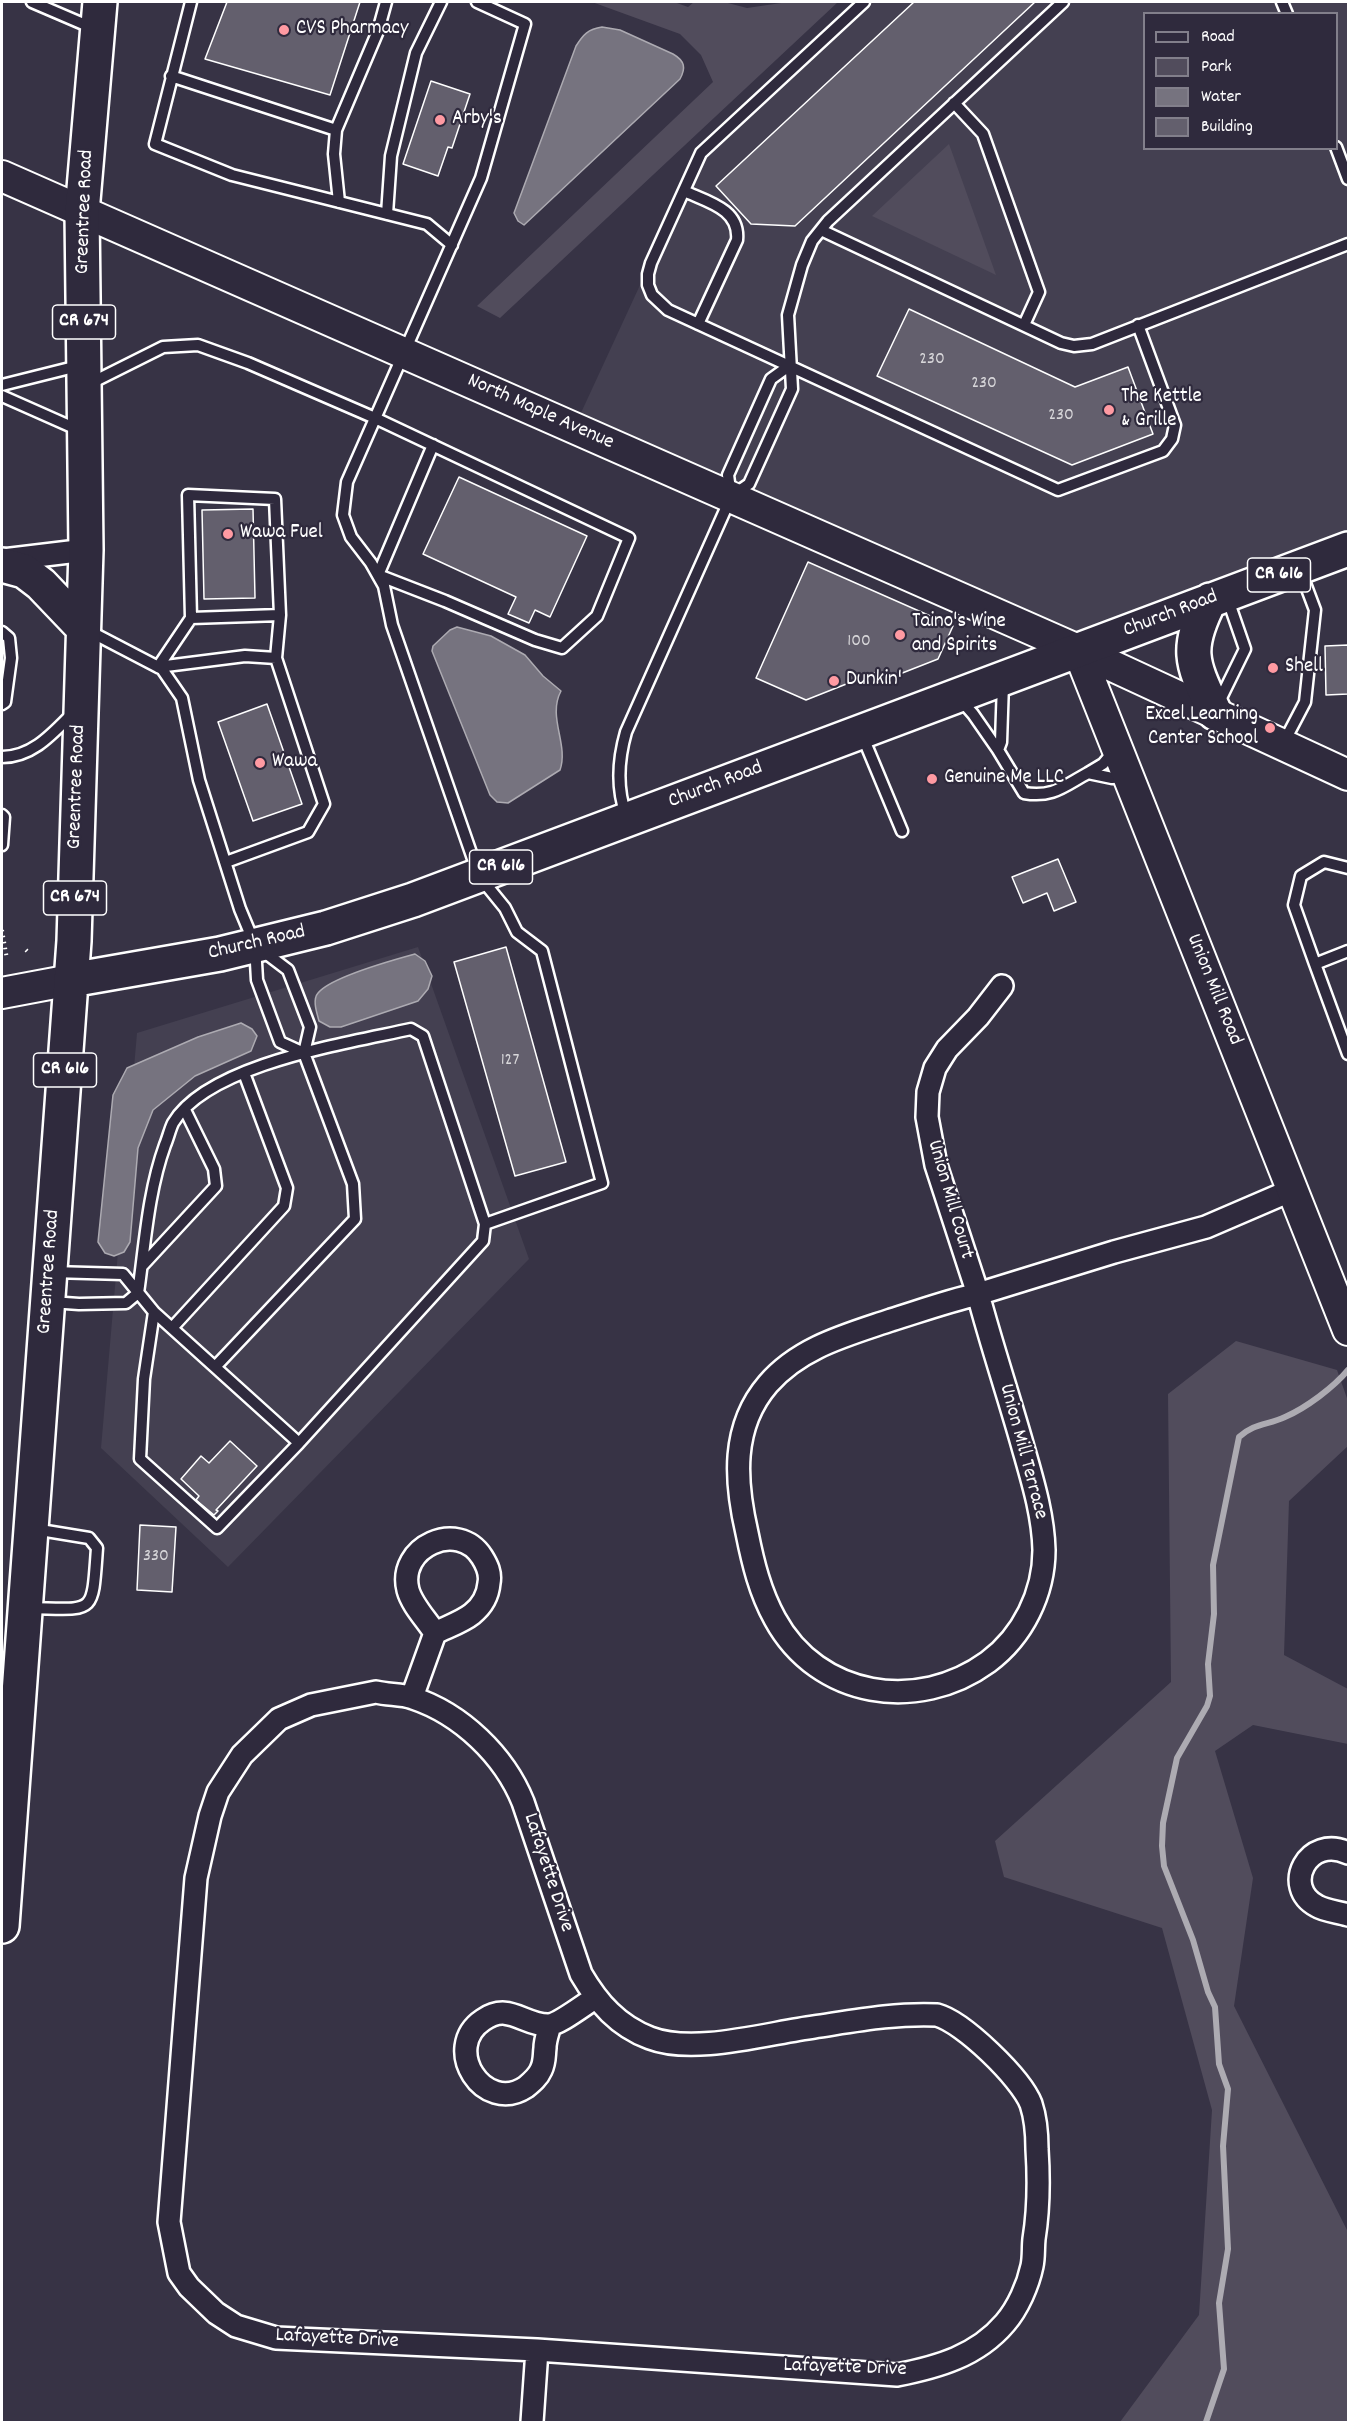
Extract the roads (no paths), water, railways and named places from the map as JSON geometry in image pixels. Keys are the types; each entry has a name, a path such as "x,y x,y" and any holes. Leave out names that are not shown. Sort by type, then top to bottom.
{"main road":[{"name":"Greentree Road","path":"2,1926 8,1755 31,1528 72,980 86,550 82,212 99,16"},
{"name":"North Maple Avenue","path":"2,176 1078,650 1348,775"},
{"name":"Church Road","path":"72,980 220,954 326,928 413,900 1348,549"},
{"path":"2,563 24,571 41,584 83,628"},
{"path":"1215,713 1195,665 1193,643 1198,624 1218,598"},
{"name":"Union Mill Road","path":"1078,650 1348,1330"},
{"path":"2,993 72,980"}],"street":[{"path":"2,563 86,550"},
{"name":"Union Mill Court","path":"978,1294 936,1165 927,1117 928,1092 935,1068 947,1049 978,1017 1002,986"},
{"name":"Union Mill Terrace","path":"978,1294 1038,1501 1044,1551 1036,1598 1026,1619 1012,1639 995,1657 975,1672 928,1690 879,1692 855,1686 830,1675 790,1642 776,1621 764,1596 751,1554 740,1495 739,1446 754,1402 769,1383 804,1354 846,1334 1114,1252 1206,1227 1292,1190"},
{"path":"412,1697 435,1633 471,1615 481,1605 488,1592 490,1578 483,1558 468,1543 454,1539 441,1539 418,1552 411,1562 407,1575 407,1588 412,1601 435,1633"},
{"name":"Lafayette Drive","path":"376,1692 412,1697 453,1718 470,1731 488,1748 512,1779 526,1808 581,1974 595,1998 634,2030 652,2039 678,2043 716,2042 813,2026 843,2024 867,2018 924,2014 945,2018 999,2062 1024,2091 1036,2122 1040,2182 1033,2265 1024,2292 1006,2322 981,2346 952,2361 897,2375 537,2350 276,2338 259,2335 236,2326 216,2313 189,2287 179,2273 169,2222 196,1878 210,1816 218,1792 242,1755 279,1719 311,1705 376,1692"},
{"path":"1348,1853 1336,1848 1322,1849 1312,1854 1305,1862 1301,1874 1301,1887 1308,1899 1318,1907 1348,1915"},
{"path":"550,2025 541,2072 521,2090 508,2093 495,2092 483,2086 473,2077 466,2059 467,2040 473,2028 483,2019 495,2014 508,2013 521,2016 532,2023 550,2025 595,1998"},
{"path":"532,2422 537,2350"}],"lane":[{"path":"32,2 99,16"},
{"path":"191,2 154,144 232,175 427,224 452,245"},
{"path":"339,202 334,154 336,130 378,31 386,2"},
{"path":"387,214 391,156 417,53 441,2"},
{"path":"477,2 525,24 481,177 347,482 343,515 351,537 384,586 392,625 479,876 505,908 517,932 542,951 602,1183 485,1224"},
{"path":"864,2 701,153 651,263 648,285 659,304 1058,490 1163,451 1172,440 1175,425 1138,325"},
{"path":"730,497 749,484 792,389 789,366 789,315 802,265 812,241 828,221 1062,2"},
{"path":"171,76 336,130"},
{"path":"954,103 983,134 1039,292 1024,325"},
{"path":"1337,150 1348,179"},
{"path":"684,191 725,210 736,223 738,232 737,240 698,324"},
{"path":"821,230 1061,343 1079,346 1092,344 1348,244"},
{"path":"2,385 85,375 163,347 198,345 248,363 375,418 629,538 597,616 562,648 535,640 378,575"},
{"path":"628,820 620,791 619,771 626,732 730,497 728,475 771,379 789,366"},
{"path":"2,396 85,433"},
{"path":"378,575 433,445"},
{"path":"158,667 191,618 188,495 275,499 280,615 276,658 324,804 308,832 226,862"},
{"path":"1282,744 1305,702 1316,610 1299,567"},
{"path":"1215,713 1245,649 1218,598"},
{"path":"191,618 280,615"},
{"path":"83,628 158,667 182,698 199,780 240,909 255,945 257,980 280,1042 304,1053"},
{"path":"2,632 9,638 11,658 5,702 2,704"},
{"path":"158,667 245,656 276,658"},
{"path":"998,750 1001,742 1001,699 1004,678"},
{"path":"957,696 973,714 998,750 1024,793 1040,796 1050,794 1103,764 1117,748"},
{"path":"2,757 11,757 29,751 45,741 81,705"},
{"path":"861,732 902,831"},
{"path":"1088,773 1112,778 1128,777"},
{"path":"2,815 4,818 2,845"},
{"path":"1348,868 1324,862 1301,876 1294,904 1348,1054"},
{"path":"215,1367 355,1219 353,1184 304,1053 310,1027 288,970 255,945"},
{"path":"1315,964 1348,951"},
{"path":"48,1287 79,1304 126,1304 138,1293 156,1170 173,1123 199,1094 262,1065 304,1053 411,1029 423,1036 485,1224 483,1241 217,1528 141,1459 144,1379 154,1311"},
{"path":"172,1328 284,1206 287,1188 244,1073"},
{"path":"142,1267 216,1186 214,1169 185,1110"},
{"path":"48,1287 123,1275 154,1311 298,1443"},
{"path":"24,1608 80,1609 90,1602 93,1594 97,1548 89,1538 31,1528"}],"water":[{"path":"602,27 620,30 673,54 682,62 684,68 682,75 524,225 518,221 514,213 576,46 586,33"},
{"path":"457,627 491,636 525,655 543,676 561,691 556,711 562,750 560,770 508,803 497,802 490,795 432,651 433,646 450,630"},
{"path":"415,954 425,961 432,976 428,989 418,1001 341,1027 330,1027 319,1021 315,999 325,987 363,970"},
{"path":"241,1023 252,1029 257,1036 251,1051 195,1076 153,1110 138,1148 130,1242 124,1252 114,1256 105,1253 98,1242 113,1095 127,1068 198,1037"}],"waterway":[{"path":"1206,2422 1224,2369 1219,2303 1228,2249 1223,2146 1228,2089 1219,2064 1215,2007 1208,1992 1193,1940 1164,1866 1163,1823 1177,1758 1207,1706 1210,1696 1208,1664 1214,1614 1213,1565 1239,1437 1250,1429 1279,1420 1302,1408 1327,1390 1348,1370"}],"place":[{"name":"CVS Pharmacy","path":"284,30"},
{"name":"Arby's","path":"440,120"},
{"name":"The Kettle & Grille","path":"1109,410"},
{"name":"Wawa Fuel","path":"228,534"},
{"name":"Taino's Wine and Spirits","path":"900,635"},
{"name":"Shell","path":"1273,668"},
{"name":"Dunkin'","path":"834,681"},
{"name":"Excel Learning Center School","path":"1270,728"},
{"name":"Wawa","path":"260,763"},
{"name":"Genuine Me LLC","path":"932,779"}]}
